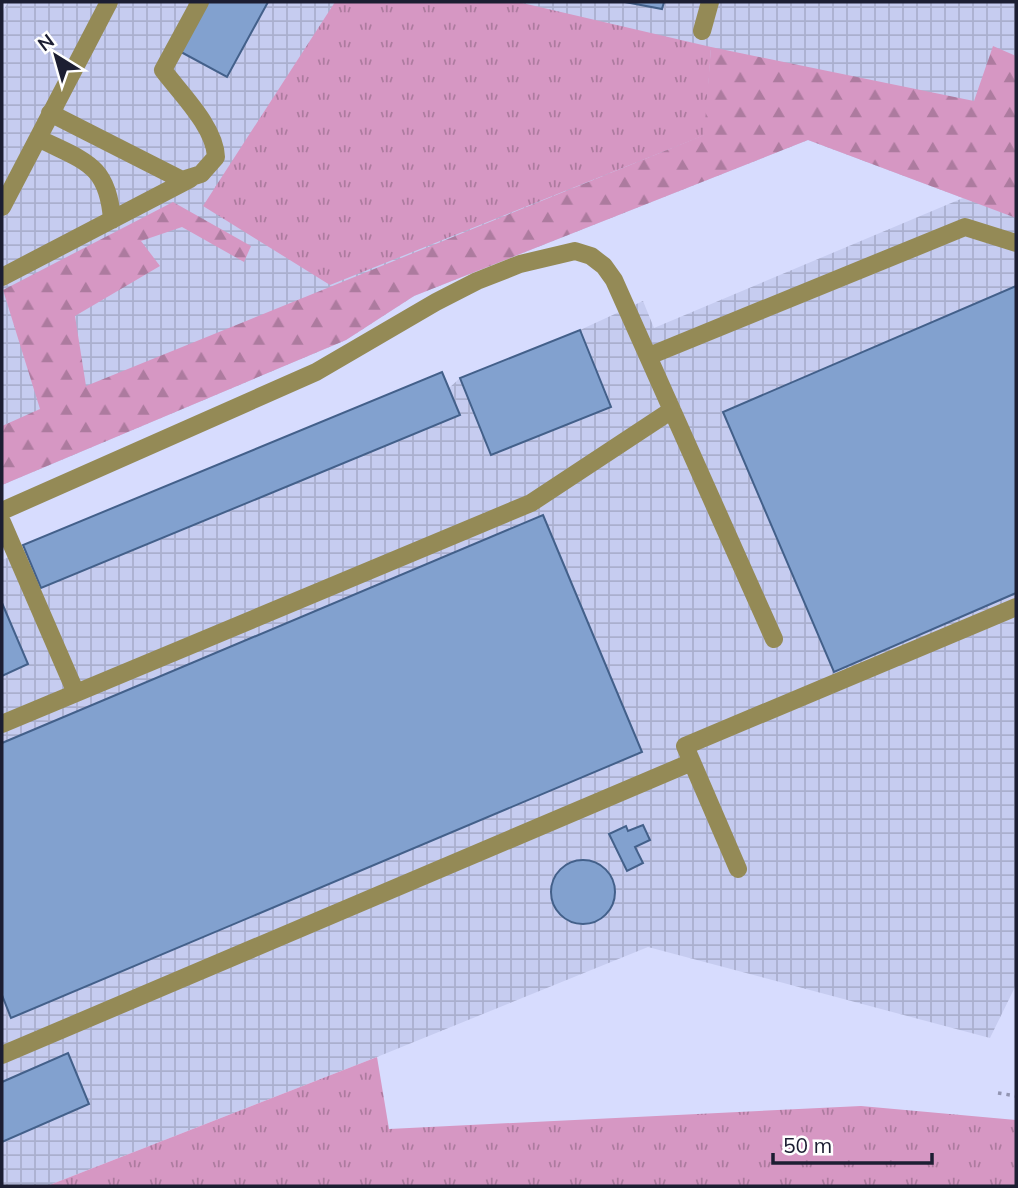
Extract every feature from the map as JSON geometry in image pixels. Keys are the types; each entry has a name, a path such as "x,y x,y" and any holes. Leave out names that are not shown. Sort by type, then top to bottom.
{"street":[{"path":"2,207 109,2"},
{"path":"2,277 190,180 210,166 216,157 215,145 208,130 163,70 200,2"},
{"path":"702,31 710,2"},
{"path":"50,113 183,180 190,180"},
{"path":"38,138 86,162 98,173 111,197 112,220"},
{"path":"649,356 965,227 1016,243"},
{"path":"2,510 316,372 477,281 520,264 575,251 591,256 604,266 614,280 774,639"},
{"path":"2,724 531,503 672,410"},
{"path":"2,522 76,693"},
{"path":"738,869 685,746 1016,607"},
{"path":"2,1055 692,762"}],"path":[{"path":"998,1093 1016,1096"}],"shaded area":[{"path":"8,2 1016,2 1016,985 990,1038 648,947 47,1186 2,1186 2,560 442,372 449,388 460,378 580,330 643,301 654,328 963,198 808,140 414,296 346,340 2,485 2,13"}],"green space":[{"path":"335,2 518,2 711,47 705,135 330,285 203,206"},
{"path":"993,46 1016,56 1016,218 808,140 414,296 346,340 2,485 2,426 40,409 3,290 173,202 251,246 244,262 182,227 141,241 160,266 75,316 86,386 704,135 711,47 974,101"},
{"path":"377,1057 389,1129 861,1106 1016,1120 1016,1186 47,1186"}],"building":[{"path":"208,2 268,2 227,77 181,52"},
{"path":"625,2 664,2 662,9"},
{"path":"1016,286 1016,593 834,672 723,412"},
{"path":"580,330 611,407 491,455 460,378"},
{"path":"442,372 460,415 41,588 23,545"},
{"path":"543,515 642,752 11,1018 2,995 2,743"},
{"path":"2,603 28,664 2,676"},
{"path":"643,825 650,840 635,847 643,863 627,871 609,834 626,826 628,831"},
{"path":"577,860 589,860 606,869 613,880 613,904 606,915 589,924 577,924 565,919 556,910 551,898 551,886 556,874 565,865"},
{"path":"68,1053 89,1104 2,1142 2,1082"}]}
